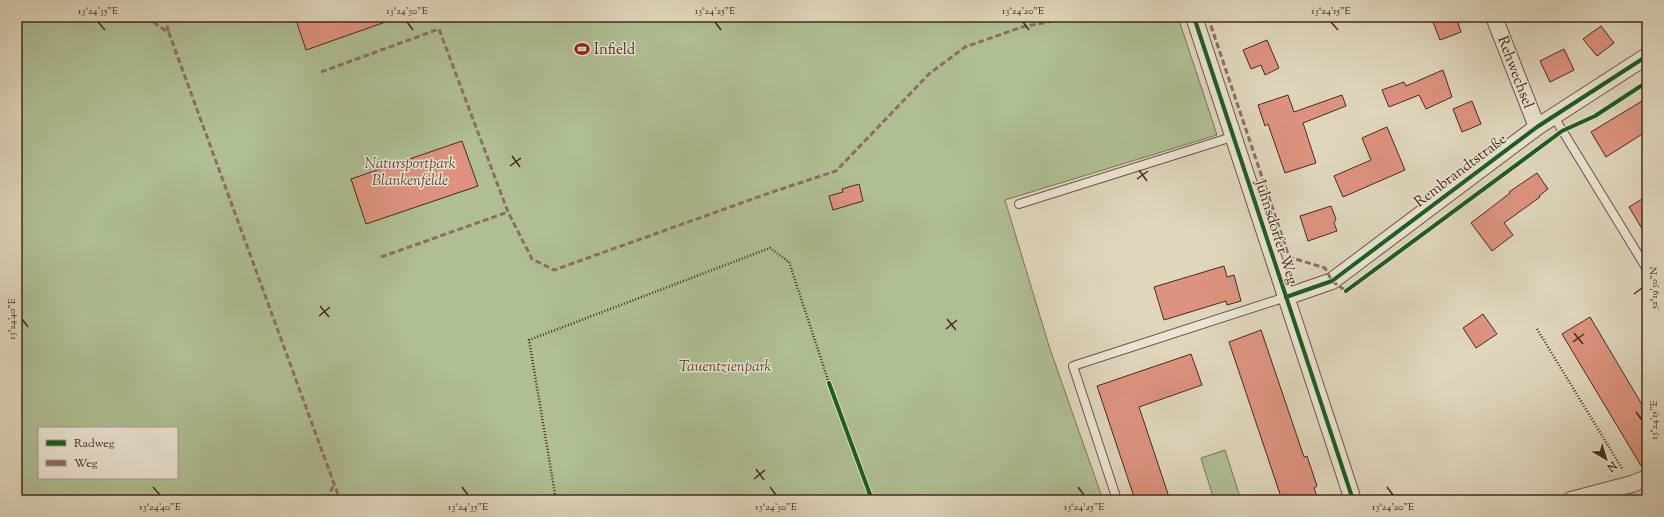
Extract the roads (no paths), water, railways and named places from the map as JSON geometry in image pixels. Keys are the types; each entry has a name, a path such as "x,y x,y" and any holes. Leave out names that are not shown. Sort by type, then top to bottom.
{"street":[{"name":"Jühnsdorfer Weg","path":"1194,17 1232,137 1322,400 1354,500"},
{"name":"Rehwechsel","path":"1494,17 1537,127"},
{"name":"Rembrandtstraße","path":"1286,297 1332,281 1537,127 1647,56"},
{"path":"1571,500 1632,484 1647,478"}],"lane":[{"path":"1554,117 1647,269"},
{"path":"1019,204 1232,137"},
{"path":"1117,500 1073,366 1286,297"}],"place":[{"name":"Infield","path":"582,49"}],"park label":[{"name":"Natursportpark Blankenfelde","path":"410,172"},
{"name":"Tauentzienpark","path":"725,366"}]}
